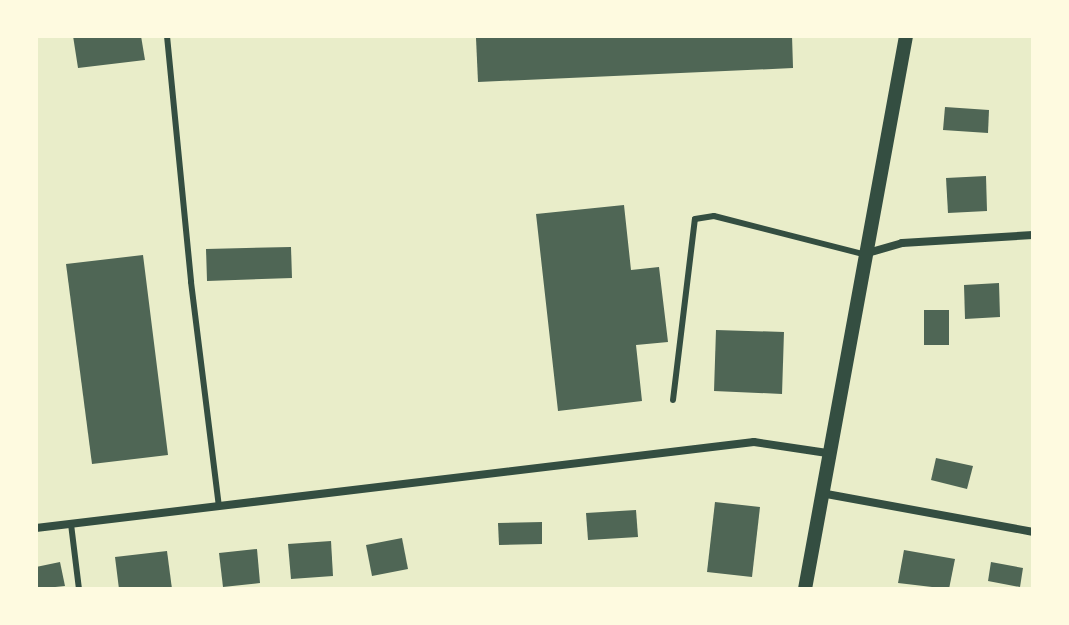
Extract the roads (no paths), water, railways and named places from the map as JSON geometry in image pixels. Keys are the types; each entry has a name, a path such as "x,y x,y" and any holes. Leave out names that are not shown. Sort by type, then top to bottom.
{"street":[{"path":"805,589 863,254 906,36"},
{"path":"863,254 902,243 1033,235"},
{"path":"36,528 754,442 827,453"},
{"path":"820,492 1033,532"}],"lane":[{"path":"167,36 191,282 219,506"},
{"path":"673,400 695,219 714,216 863,254"},
{"path":"71,524 79,589"}]}
